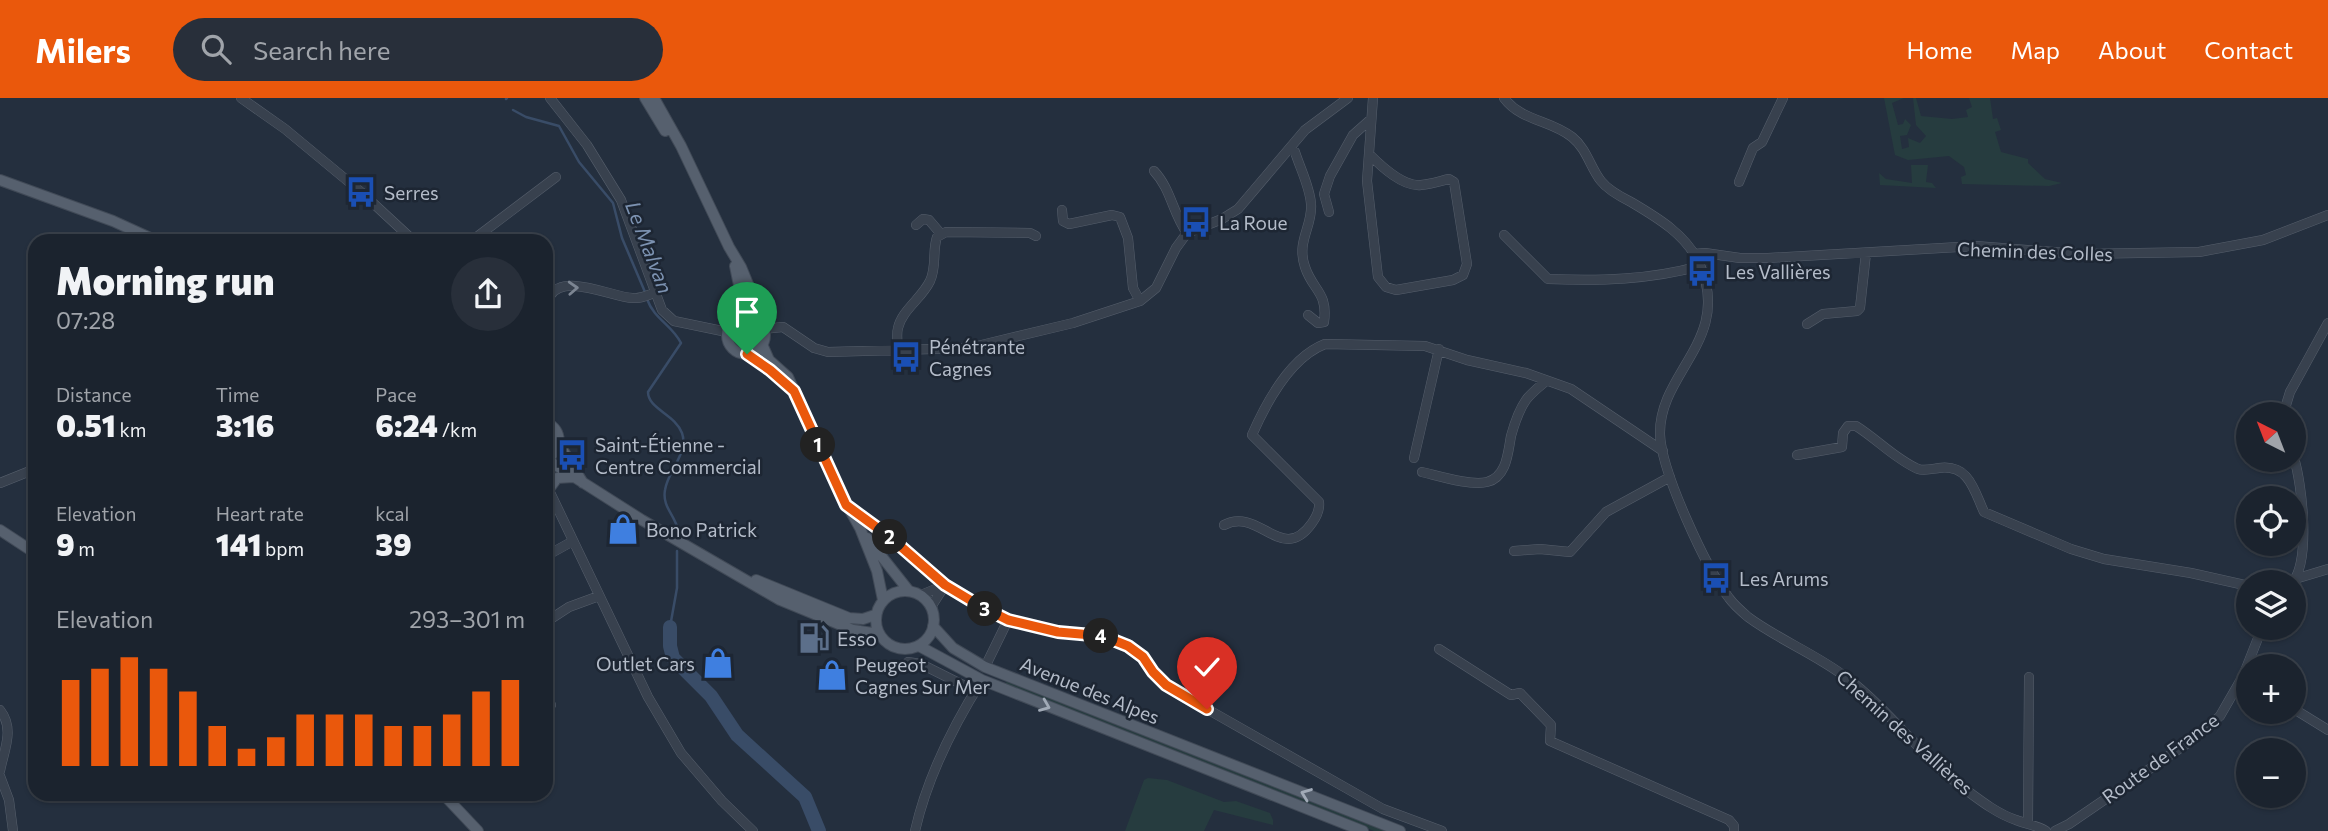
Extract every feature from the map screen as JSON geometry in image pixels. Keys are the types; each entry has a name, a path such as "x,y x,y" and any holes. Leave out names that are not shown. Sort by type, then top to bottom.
{"main road":[{"path":"645,98 698,181"},
{"path":"654,98 681,146 750,289 762,344 769,360 788,377 846,505 860,528 909,591"},
{"path":"0,180 141,234"},
{"path":"729,247 741,295 737,319 727,332 732,348 747,354 794,391"},
{"path":"737,319 747,317 760,325"},
{"path":"747,354 757,350 762,344"},
{"path":"553,428 578,480"},
{"path":"553,454 559,444"},
{"path":"553,464 642,520 771,595 810,614 853,630 879,634 892,646 910,649 919,646 928,637 933,626 931,607 921,595 899,591 883,600 875,615 879,634"},
{"path":"553,482 558,478 578,480"},
{"path":"860,528 877,571 883,600"},
{"path":"0,530 28,548"},
{"path":"746,579 758,580 849,618 863,619 875,615"},
{"name":"Avenue des Alpes","path":"933,626 960,653 985,667 1400,831"},
{"name":"Avenue des Alpes","path":"919,646 982,680 1363,831"},
{"path":"450,801 478,831"}],"street":[{"path":"240,98 285,129 361,191 407,234"},
{"path":"550,98 587,145 621,200 662,310 674,321 727,332"},
{"path":"760,325 788,329 820,350 956,350 1004,341 1085,320 1140,301 1156,288 1176,248 1187,233 1222,219 1238,209 1314,121 1348,98"},
{"path":"1370,155 1381,166 1411,184 1420,186 1449,178 1454,182 1467,264 1463,275 1453,280 1395,290 1382,283 1378,277 1367,181 1373,98"},
{"name":"Chemin des Vallières","path":"1504,98 1521,113 1572,136 1588,156 1601,181 1658,218 1683,239 1700,266 1707,290 1707,312 1695,348 1663,410 1660,434 1671,477 1693,532 1716,578 1734,604 1765,629 1847,677 1926,756 1972,794 2006,816 2046,831"},
{"path":"1739,182 1753,148 1762,142 1783,98"},
{"path":"1329,212 1324,194 1330,176 1353,135 1371,119"},
{"path":"1290,148 1294,152 1311,203 1310,219 1302,240 1305,268 1320,290 1326,307 1324,322 1318,323 1308,315"},
{"path":"1154,171 1163,181 1187,233"},
{"path":"481,234 556,177"},
{"path":"1062,210 1063,221 1069,224 1112,215 1120,217 1128,238 1133,288 1140,301"},
{"name":"Chemin des Colles","path":"1694,254 1768,258 1976,246 2079,254 2199,252 2266,239 2328,215"},
{"path":"916,225 923,219 929,220 941,234"},
{"path":"941,234 1030,233 1036,236"},
{"path":"898,351 898,328 903,317 930,283 934,268 934,244 941,234"},
{"path":"1504,235 1548,279 1604,281 1652,276 1700,266"},
{"path":"1807,324 1823,314 1857,311 1860,308 1866,253"},
{"path":"553,292 569,287 589,288 636,298 654,293"},
{"path":"2288,402 2328,323"},
{"path":"1224,525 1233,520 1244,520 1283,539 1292,540 1304,533 1320,506 1252,435 1270,398 1303,357 1312,349 1325,344 1425,346 1467,360 1526,373 1577,393 1663,451"},
{"path":"1414,458 1439,349"},
{"path":"1422,472 1486,483 1495,478 1510,454 1511,436 1526,400 1546,381"},
{"path":"1797,455 1842,447 1843,433 1848,426 1856,426 1895,455 1921,470 1946,467 1962,471 1968,476 1984,512 2067,547 2104,559 2236,583"},
{"path":"0,483 28,472"},
{"path":"2297,570 2303,547 2299,472"},
{"path":"1514,551 1570,552 1605,512 1671,477"},
{"path":"553,499 648,697 681,752 722,801 753,831"},
{"path":"846,505 891,538 945,585 980,606 1008,620 1058,632 1103,636 1128,646 1143,657 1166,685 1186,697 1383,809 1442,831"},
{"path":"553,552 573,541"},
{"path":"2306,577 2328,569"},
{"path":"921,595 945,585"},
{"path":"931,607 945,585"},
{"path":"553,617 569,607 599,596"},
{"path":"985,667 1008,620"},
{"path":"1439,649 1511,695 1520,693 1551,725 1550,741 1729,820 1734,831"},
{"path":"908,662 920,664 975,691"},
{"path":"2028,823 2029,677"},
{"path":"915,831 929,784 982,680"},
{"name":"Route de France","path":"2055,831 2209,727 2236,694"},
{"path":"0,710 8,731 0,773 9,800 13,831"},
{"path":"2306,716 2328,730"}],"green space":[{"path":"1884,98 1904,98 1892,103 1898,125 1903,124 1905,119 1911,125 1907,135 1900,136 1902,149 1909,147 1908,138 1920,143 1926,136 1916,125 1913,98 1916,98 1921,116 1952,119 1968,117 1966,110 1972,107 1969,98 1990,98 1993,119 1997,118 2001,130 1995,132 2001,152 2028,159 2028,163 2045,179 2062,183 2049,186 1962,184 1961,177 1966,175 1964,167 1949,156 1908,160 1895,155"},
{"path":"1911,165 1928,165 1926,182 1932,183 1936,188 1880,185 1879,173 1886,179 1912,183"},
{"path":"1008,679 1385,831 1374,831 1004,686"},
{"path":"1144,780 1167,780 1224,802 1236,801 1270,813 1273,825 1214,810 1204,831 1125,831"}],"waterway":[{"name":"Le Malvan","path":"513,110 526,117 559,126 579,162 613,203 622,238 645,292"},
{"name":"Le Malvan","path":"647,299 654,312 681,343 648,392 652,403 674,421 682,433 683,448 665,490 667,506 678,530"},
{"name":"Le Malvan","path":"670,627 677,588 677,551"},
{"name":"Le Malvan","path":"670,627 673,658 711,696 737,735 805,797 819,831"}],"place":[{"name":"Serres","path":"361,192"},
{"name":"La Roue","path":"1196,222"},
{"name":"Les Vallières","path":"1702,271"},
{"name":"Pénétrante Cagnes","path":"906,357"},
{"name":"Saint-Étienne - Centre Commercial","path":"572,455"},
{"name":"Bono Patrick","path":"623,529"},
{"name":"Les Arums","path":"1716,578"},
{"name":"Esso","path":"814,638"},
{"name":"Outlet Cars","path":"718,663"},
{"name":"Peugeot Cagnes Sur Mer","path":"832,675"}],"route":[{"path":"747,354 794,391 846,505 891,538 945,585 1008,620 1058,632 1103,636 1128,646 1143,657 1166,685 1207,709"}]}
